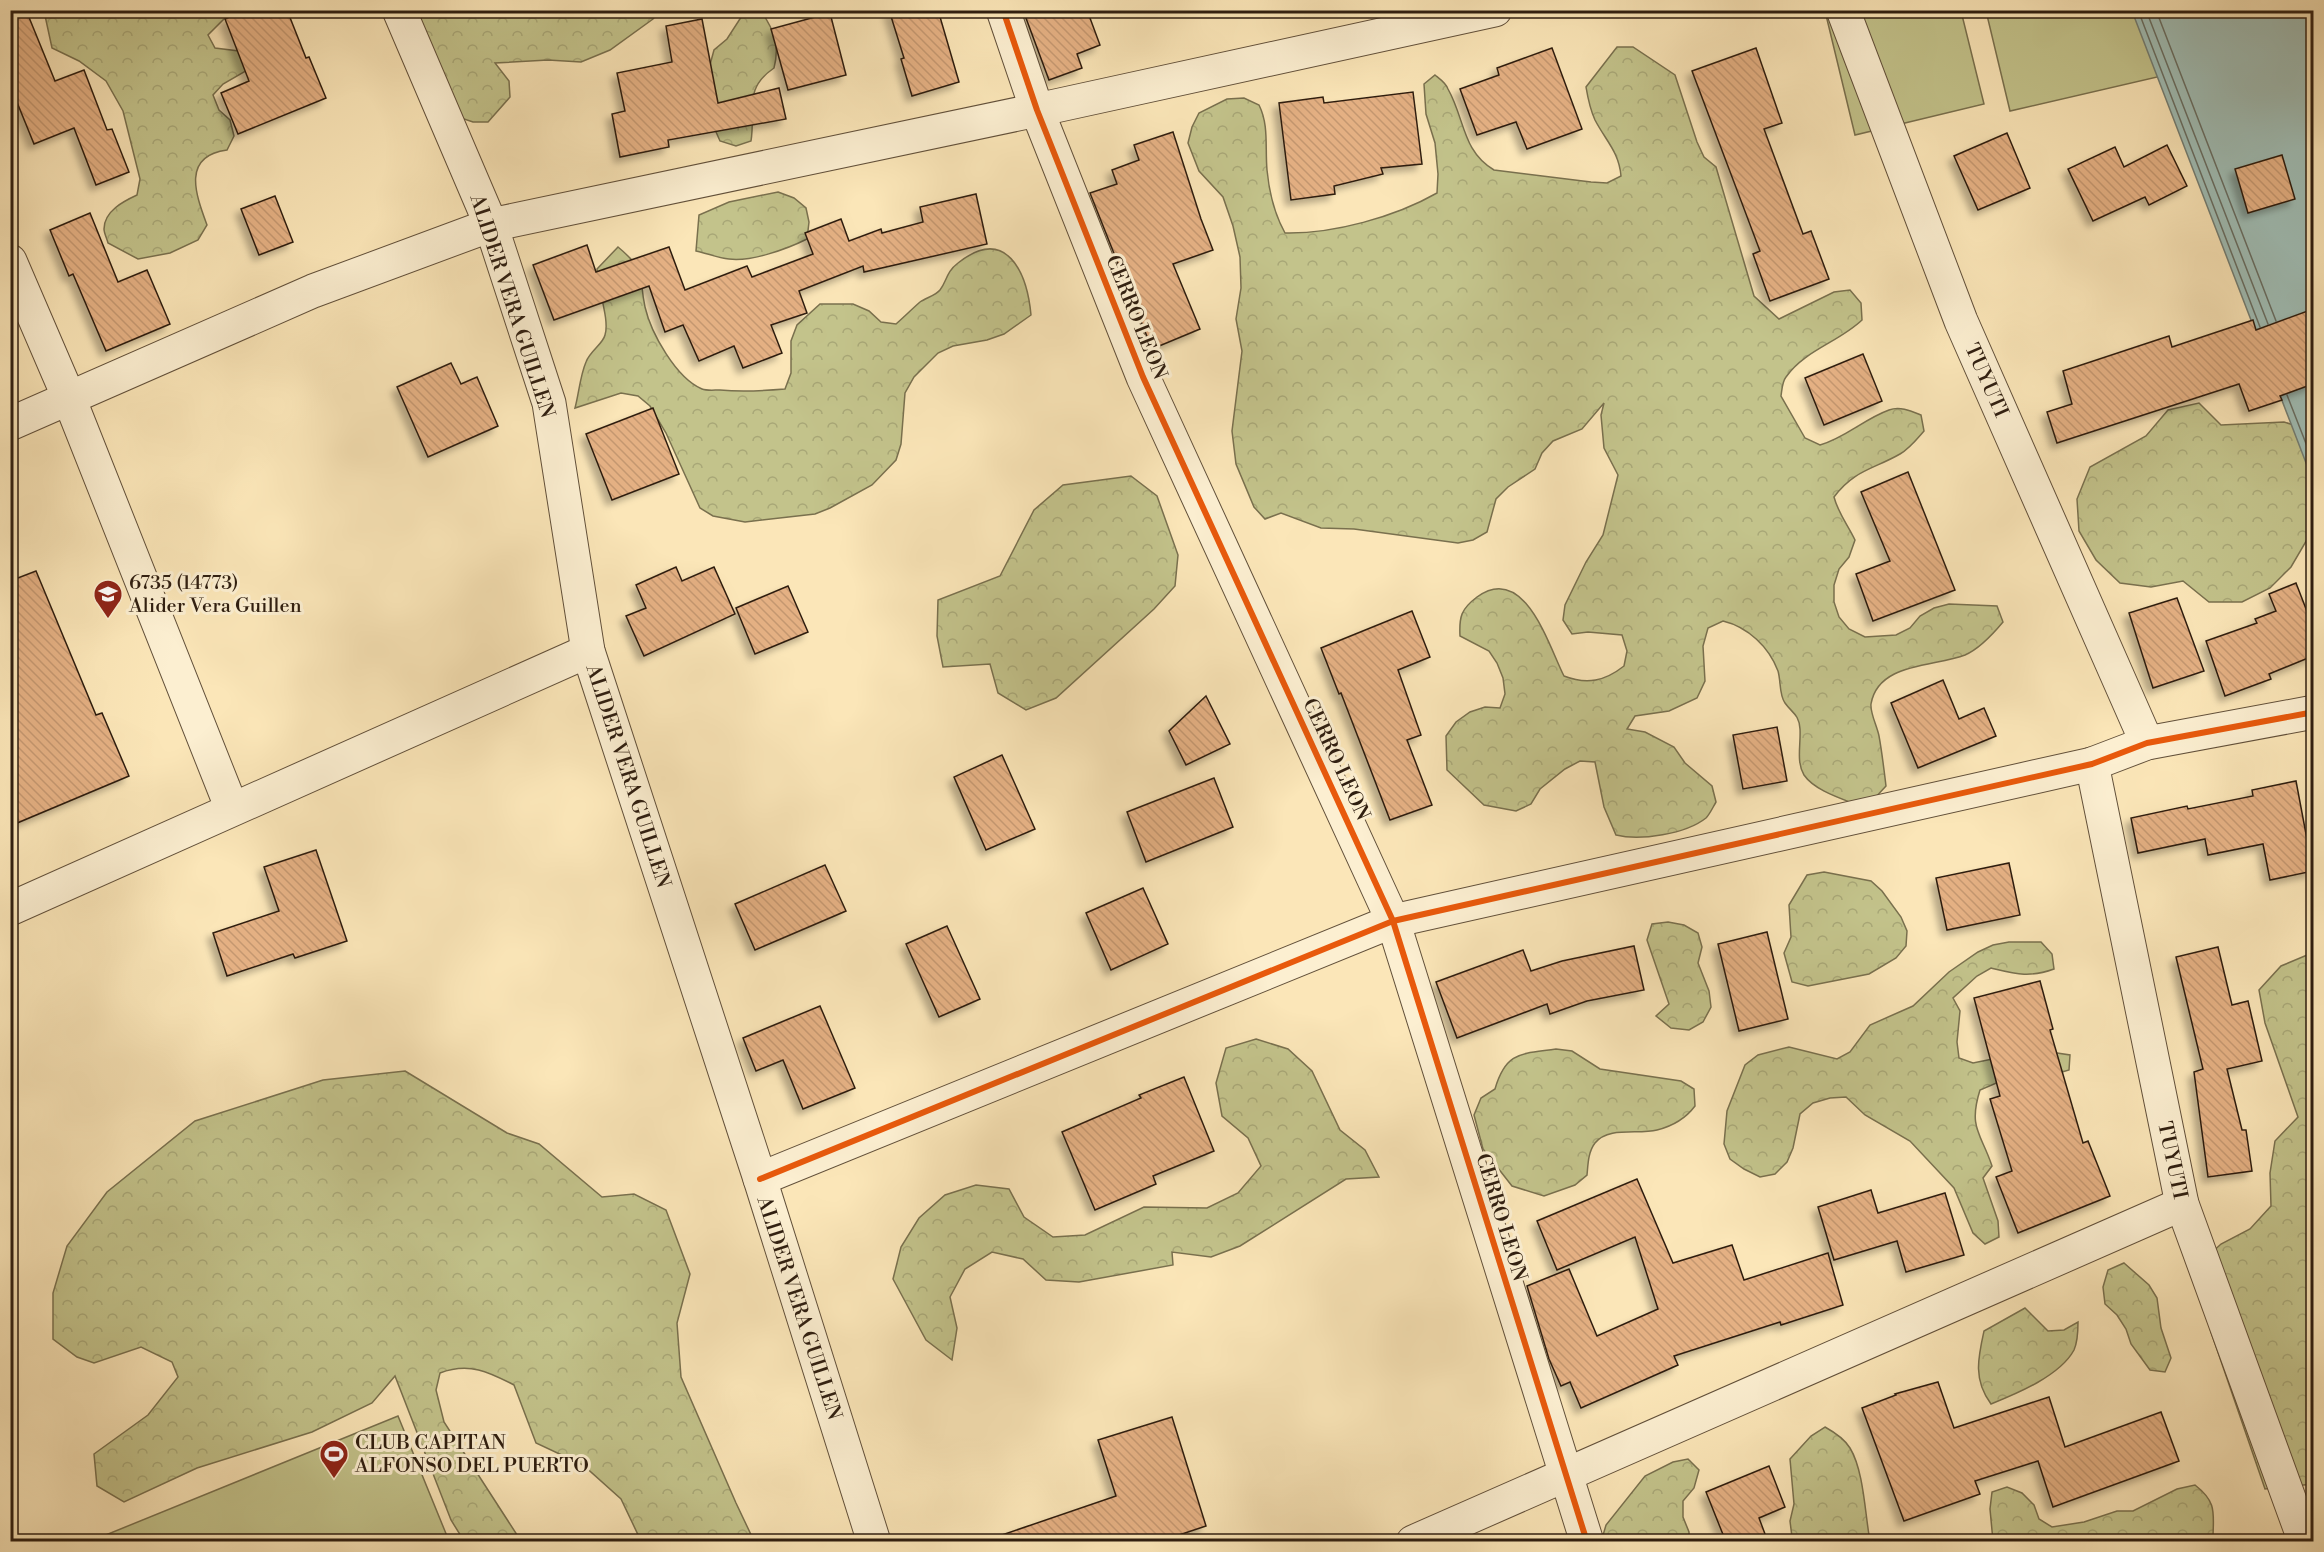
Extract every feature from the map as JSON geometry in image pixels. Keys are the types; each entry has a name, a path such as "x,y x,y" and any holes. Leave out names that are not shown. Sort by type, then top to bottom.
{"street":[{"name":"ALIDER VERA GUILLEN","path":"399,10 491,225 549,403 588,651 760,1179 874,1542"},
{"name":"CERRO LEON","path":"1003,10 1037,110 1143,377 1393,921 1587,1542"},
{"path":"10,424 313,291 491,225 1037,110 1495,10"},
{"name":"TUYUTI","path":"1843,10 1961,321 2147,743"},
{"path":"10,261 69,398 232,809"},
{"path":"10,909 588,651"},
{"path":"760,1179 1393,921 2092,764 2147,743 2313,712"},
{"name":"TUYUTI","path":"2092,764 2182,1204 2305,1542"},
{"path":"1413,1542 2182,1204"}],"green space":[{"path":"224,10 230,13 208,35 215,48 247,52 251,68 223,84 213,95 219,110 230,120 234,136 227,150 212,154 203,160 198,168 196,190 207,225 198,240 170,253 138,259 108,243 104,231 107,217 111,212 137,195 140,179 123,111 106,81 79,61 52,48 44,11"},
{"path":"402,10 660,11 653,19 610,50 581,62 548,60 495,63 509,81 510,97 488,122 473,122 458,117"},
{"path":"745,11 761,11 775,38 776,60 774,68 764,76 754,92 751,141 736,146 720,141 709,116 705,83 714,50 727,39"},
{"path":"1825,11 1961,11 1984,104 1855,135"},
{"path":"1986,11 2196,11 2209,65 2010,111"},
{"path":"1617,47 1633,47 1675,75 1697,142 1704,157 1716,167 1754,296 1779,319 1834,292 1850,290 1861,303 1862,320 1803,360 1784,381 1781,396 1805,438 1820,445 1893,409 1921,415 1924,431 1910,447 1857,475 1834,497 1855,540 1849,557 1839,569 1834,585 1834,602 1839,617 1849,629 1865,637 1896,635 1910,628 1920,616 1934,608 1949,604 1997,606 2003,622 1985,641 1965,655 1896,673 1884,680 1876,690 1871,708 1879,736 1886,786 1874,799 1860,806 1822,790 1804,775 1799,759 1799,724 1797,717 1783,700 1778,671 1774,662 1763,646 1749,633 1723,621 1708,628 1703,646 1705,681 1697,698 1669,711 1635,716 1627,729 1645,732 1674,747 1685,763 1712,786 1716,802 1706,818 1697,824 1662,835 1626,837 1616,835 1604,807 1595,762 1580,761 1565,769 1540,789 1531,804 1516,811 1484,805 1447,770 1446,736 1456,722 1470,712 1485,707 1500,708 1505,694 1503,678 1489,651 1460,636 1462,614 1467,605 1477,597 1494,589 1509,590 1522,599 1543,629 1564,676 1588,681 1596,680 1624,666 1627,651 1622,635 1588,632 1572,634 1563,620 1565,605 1586,562 1603,535 1618,475 1604,448 1601,415 1604,403 1582,429 1553,441 1542,453 1535,469 1508,487 1496,499 1487,532 1473,540 1458,543 1354,529 1321,528 1281,513 1265,519 1254,507 1236,464 1232,431 1242,351 1236,319 1241,288 1240,257 1223,197 1199,171 1188,143 1199,113 1227,99 1244,98 1259,105 1265,128 1269,186 1281,226 1285,233 1323,231 1402,210 1437,193 1435,143 1426,114 1424,84 1435,75 1443,81 1454,100 1465,134 1476,154 1494,170 1607,183 1621,176 1615,153 1593,116 1586,87"},
{"path":"778,192 794,198 806,208 809,222 807,239 779,251 748,259 725,258 696,251 699,215 729,202"},
{"path":"618,247 638,269 648,318 666,354 683,375 706,390 785,389 791,373 791,341 797,325 820,304 853,304 869,311 881,322 896,324 920,302 938,292 958,263 975,253 989,249 1001,251 1019,270 1025,283 1031,315 1004,334 987,340 953,346 938,353 914,377 905,393 901,444 896,460 872,485 815,514 745,522 713,516 700,508 666,433 650,406 638,396 621,393 575,408 586,362 604,338 606,328 597,269"},
{"path":"2199,403 2221,425 2284,422 2313,431 2313,511 2308,538 2291,567 2270,588 2242,602 2209,602 2183,581 2151,587 2120,583 2096,560 2079,531 2077,499 2090,467 2146,436 2168,410"},
{"path":"1131,476 1157,496 1178,555 1175,586 1154,609 1056,698 1026,710 998,693 990,664 943,667 937,636 938,600 1000,576 1034,510 1063,485"},
{"path":"1824,872 1871,881 1882,891 1901,917 1907,931 1906,946 1896,958 1869,974 1808,986 1792,982 1784,953 1791,937 1789,905 1807,875"},
{"path":"1668,922 1684,925 1698,933 1702,947 1698,963 1709,991 1711,1007 1703,1022 1689,1030 1671,1028 1656,1016 1669,1004 1647,940 1652,924"},
{"path":"2009,942 2041,942 2052,954 2054,969 2022,974 1991,968 1977,976 1953,998 1960,1011 1957,1042 1959,1058 1973,1063 2037,1050 2070,1055 2069,1070 2039,1079 2008,1078 1980,1090 1975,1113 1977,1130 1992,1166 1983,1178 1998,1221 1999,1237 1985,1244 1973,1233 1954,1188 1910,1141 1865,1115 1846,1097 1830,1098 1813,1103 1800,1114 1793,1148 1787,1162 1775,1174 1760,1177 1730,1159 1724,1144 1727,1111 1745,1065 1758,1055 1789,1047 1837,1059 1850,1052 1870,1025 1913,1006 1949,972 1978,952 1993,945"},
{"path":"2313,946 2313,1484 2265,1489 2211,1332 2196,1267 2221,1244 2250,1229 2271,1206 2270,1173 2275,1141 2298,1117 2265,1023 2259,990 2281,966 2312,953"},
{"path":"1256,1039 1288,1049 1312,1071 1340,1130 1365,1150 1379,1177 1346,1179 1240,1246 1211,1257 1172,1252 1173,1265 1079,1282 1046,1280 1023,1259 992,1252 965,1269 950,1297 957,1328 952,1360 926,1340 893,1279 901,1247 919,1218 945,1195 976,1185 1009,1189 1024,1217 1053,1237 1085,1235 1144,1207 1207,1208 1238,1193 1261,1166 1248,1138 1222,1116 1216,1083 1226,1048"},
{"path":"1556,1049 1572,1051 1600,1069 1681,1081 1694,1089 1695,1106 1683,1118 1663,1128 1608,1134 1601,1138 1591,1150 1587,1175 1575,1185 1544,1196 1512,1186 1483,1149 1474,1115 1481,1098 1495,1089 1504,1067 1510,1061 1525,1054"},
{"path":"405,1071 507,1133 539,1144 602,1197 634,1194 666,1210 690,1274 677,1323 681,1377 754,1541 641,1541 621,1499 583,1465 536,1443 514,1385 479,1370 460,1368 440,1373 436,1390 444,1422 521,1541 464,1541 451,1520 395,1376 372,1403 312,1432 197,1468 124,1502 97,1486 94,1454 148,1415 178,1377 172,1362 141,1347 94,1363 77,1357 53,1339 53,1293 67,1246 107,1192 195,1121 323,1080"},
{"path":"2124,1263 2149,1285 2157,1298 2161,1328 2171,1358 2165,1372 2150,1370 2131,1344 2126,1329 2117,1315 2105,1304 2103,1287 2108,1270"},
{"path":"2025,1308 2048,1331 2064,1330 2078,1322 2074,1350 2059,1368 2048,1376 1991,1404 1981,1386 1978,1369 1984,1331"},
{"name":"CLUB CAPITAN ALFONSO DEL PUERTO","path":"398,1416 449,1541 91,1541"},
{"path":"1825,1427 1845,1441 1855,1458 1861,1481 1870,1541 1788,1541 1792,1537 1790,1521 1794,1504 1790,1459 1811,1436"},
{"path":"1688,1459 1699,1470 1694,1488 1683,1501 1683,1517 1689,1532 1689,1541 1601,1542 1606,1525 1645,1476 1673,1462"},
{"path":"2195,1485 2208,1497 2213,1509 2213,1540 1993,1541 1990,1509 1992,1492 2007,1487 2022,1493 2034,1505 2039,1519 2052,1527 2084,1522 2117,1511 2133,1511 2177,1489"}],"water":[{"path":"2132,11 2313,11 2313,481"}],"building":[{"path":"10,10 26,10 55,81 84,70 107,130 112,129 129,172 96,185 74,128 34,144 10,85"},
{"path":"245,10 287,10 306,58 309,57 326,98 238,134 221,93 249,81 225,19"},
{"path":"889,10 938,10 959,82 912,96 901,59 904,58"},
{"path":"1023,10 1087,10 1100,45 1077,54 1082,68 1049,80"},
{"path":"830,13 846,75 788,90 771,29"},
{"path":"702,19 718,103 779,88 786,119 668,140 669,147 620,157 612,114 625,111 617,73 672,62 666,26"},
{"path":"1552,48 1582,129 1527,149 1516,122 1477,135 1460,89 1499,75 1497,68"},
{"path":"1756,48 1782,123 1764,129 1803,234 1811,231 1829,279 1770,301 1753,254 1760,251 1692,71"},
{"path":"1413,92 1422,164 1381,168 1383,174 1334,186 1335,194 1291,200 1279,103 1323,97 1324,103"},
{"path":"1173,132 1213,250 1173,264 1200,329 1152,349 1090,193 1117,184 1112,170 1139,160 1134,145"},
{"path":"2007,133 2030,188 1978,210 1954,156"},
{"path":"2167,145 2187,186 2149,205 2145,197 2093,221 2068,169 2115,147 2124,167"},
{"path":"2282,155 2295,199 2248,213 2235,169"},
{"path":"976,194 987,244 864,272 863,266 799,291 807,313 771,325 782,353 743,368 734,346 699,361 683,325 665,332 649,286 554,320 533,265 587,245 596,272 669,247 685,290 747,266 752,277 813,254 805,233 841,219 849,241 881,229 882,233 923,222 920,207"},
{"path":"275,196 293,242 259,255 241,209"},
{"path":"90,213 118,282 147,270 170,324 106,351 73,274 69,276 50,230"},
{"path":"2313,309 2313,384 2280,396 2282,400 2249,411 2239,384 2057,443 2047,412 2072,404 2063,371 2169,336 2172,347 2253,320 2256,330"},
{"path":"1863,354 1882,401 1824,425 1805,378"},
{"path":"451,363 461,384 477,377 498,426 428,457 397,387"},
{"path":"653,408 679,474 612,500 586,434"},
{"path":"1908,472 1955,590 1873,621 1856,574 1890,561 1861,492"},
{"path":"676,567 682,581 714,567 735,614 644,656 626,616 646,608 636,585"},
{"path":"36,571 96,715 102,713 129,776 10,826 10,581"},
{"path":"2296,583 2313,627 2313,656 2269,674 2271,679 2225,696 2206,641 2257,623 2255,619 2276,611 2269,594"},
{"path":"788,586 808,632 755,654 736,608"},
{"path":"2177,598 2204,671 2153,688 2129,613"},
{"path":"1412,611 1430,657 1398,670 1421,735 1407,740 1432,805 1390,820 1341,693 1339,694 1321,648"},
{"path":"1943,680 1959,719 1984,708 1996,736 1918,768 1891,703"},
{"path":"1206,696 1230,744 1186,765 1169,731"},
{"path":"1777,727 1787,781 1743,789 1733,735"},
{"path":"1002,755 1035,829 986,850 954,777"},
{"path":"1214,778 1233,827 1146,862 1127,812"},
{"path":"2296,781 2313,871 2270,880 2263,844 2208,855 2205,839 2138,853 2131,818 2187,806 2188,809 2253,796 2252,790"},
{"path":"316,850 347,941 295,958 293,954 227,976 213,933 279,911 264,867"},
{"path":"2009,863 2020,915 1947,930 1936,878"},
{"path":"825,865 846,911 755,950 735,904"},
{"path":"1143,888 1168,944 1111,970 1086,913"},
{"path":"947,926 980,999 939,1017 906,944"},
{"path":"1767,932 1788,1019 1739,1031 1718,944"},
{"path":"1634,946 1644,990 1587,1001 1550,1014 1547,1004 1457,1038 1436,982 1523,950 1531,971 1562,961"},
{"path":"2218,947 2232,1005 2248,1001 2262,1061 2227,1069 2242,1130 2246,1130 2252,1171 2208,1177 2194,1072 2203,1069 2176,957"},
{"path":"2040,981 2053,1029 2050,1030 2083,1143 2088,1141 2110,1196 2018,1233 1996,1177 2012,1171 1990,1099 2000,1096 1974,998"},
{"path":"820,1006 855,1088 803,1109 783,1060 756,1071 743,1038"},
{"path":"1184,1077 1214,1151 1153,1176 1156,1184 1095,1210 1062,1132 1141,1098 1139,1095"},
{"path":"1637,1179 1673,1263 1732,1245 1744,1280 1828,1253 1843,1305 1781,1325 1780,1322 1674,1356 1678,1365 1581,1408 1570,1382 1561,1386 1549,1359 1527,1286 1569,1269 1597,1336 1658,1309 1635,1237 1557,1270 1537,1221"},
{"path":"1871,1190 1878,1213 1945,1193 1964,1255 1906,1272 1897,1241 1834,1260 1818,1207"},
{"path":"1938,1382 1954,1428 2049,1397 2065,1447 2161,1412 2179,1461 2053,1507 2038,1461 1975,1481 1980,1494 1904,1521 1862,1408 1895,1394"},
{"path":"1172,1417 1206,1526 1158,1542 1000,1542 999,1536 1116,1496 1098,1440"},
{"path":"1769,1466 1785,1507 1759,1518 1768,1542 1726,1542 1706,1492"}],"cycle path":[{"path":"1003,10 1037,110 1143,377 1393,921 1587,1542"},
{"path":"760,1179 1393,921 2092,764 2147,743 2314,712"}],"place":[{"name":"6735 (14773) Alider Vera Guillen","path":"108,620"},
{"name":"CLUB CAPITAN ALFONSO DEL PUERTO","path":"334,1480"}]}
